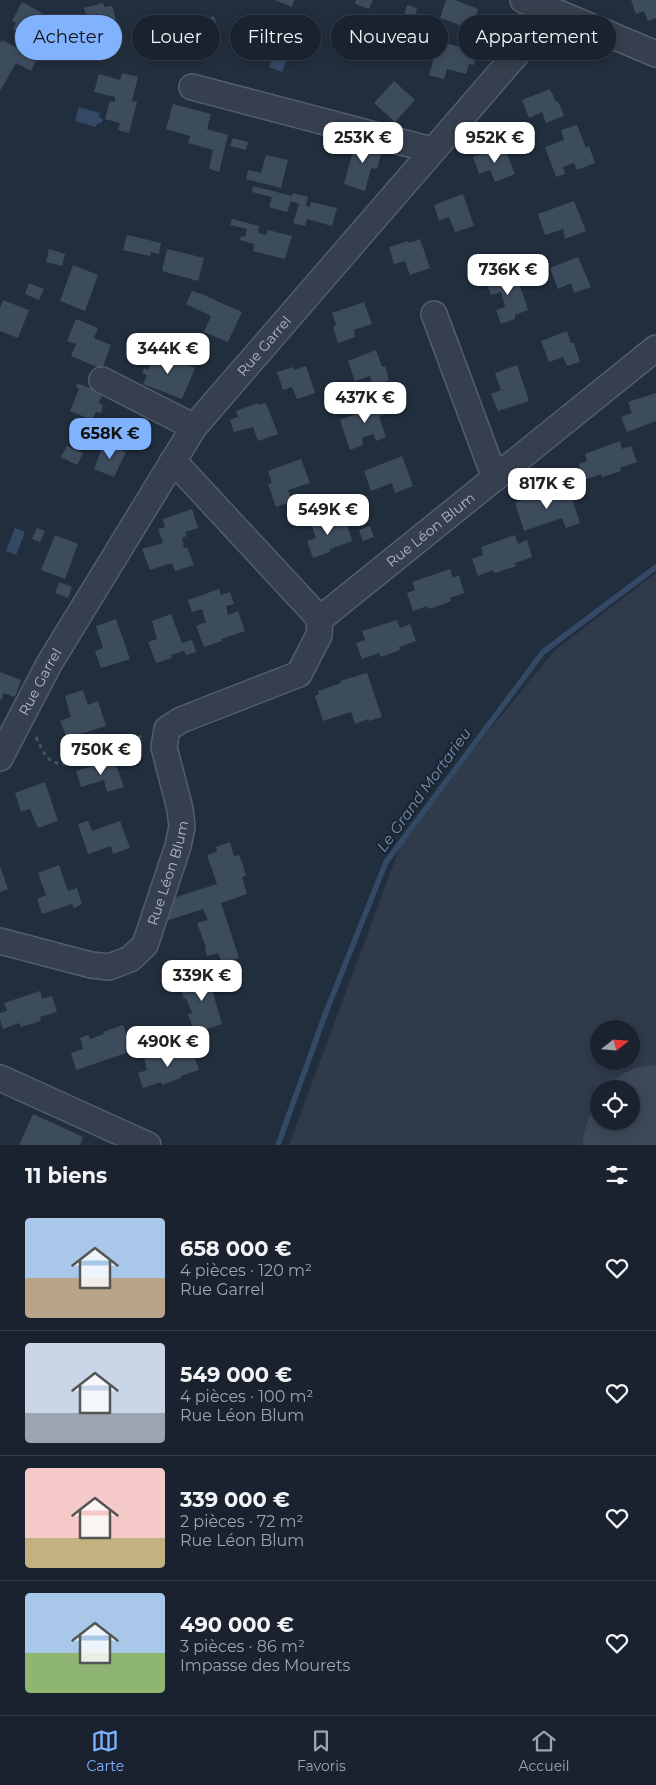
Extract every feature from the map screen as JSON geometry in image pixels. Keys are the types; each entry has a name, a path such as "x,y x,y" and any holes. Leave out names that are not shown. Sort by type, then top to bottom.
{"street":[{"path":"535,2 656,54"},
{"name":"Rue Garrel","path":"3,748 20,721 49,664 194,426 538,28 535,2"},
{"path":"192,86 432,150"},
{"path":"434,314 495,478"},
{"name":"Rue Léon Blum","path":"320,619 656,348"},
{"path":"102,380 194,426"},
{"path":"166,735 167,729 181,720 299,674 319,635 320,619 180,468 172,462"},
{"name":"Rue Léon Blum","path":"0,941 90,965 110,967 130,959 145,945 178,846 182,827 180,809 164,747 166,735"},
{"path":"0,1078 148,1145"}],"path":[{"path":"20,721 32,731 43,753 52,761 60,764 68,764 139,736 150,734 166,735"}],"shaded area":[{"path":"656,573 656,1145 289,1145 405,833 554,651"}],"water":[{"path":"272,60 287,60 282,72 269,67"},
{"path":"79,107 100,113 99,116 103,120 96,127 75,121"},
{"path":"15,528 25,532 16,555 6,551"}],"building":[{"path":"275,0 294,0 292,7"},
{"path":"356,0 373,0 369,9 355,4"},
{"path":"446,0 455,0 478,9 476,15 458,15 458,24 448,21 448,15 441,15"},
{"path":"631,0 656,0 656,18 648,21 644,11 636,14"},
{"path":"22,2 42,13 41,15 15,15"},
{"path":"103,3 104,7 112,6 115,15 86,15 84,8"},
{"path":"407,5 417,8 415,15 404,15"},
{"path":"2,40 15,47 15,60 36,60 31,71 16,63 0,91 0,43"},
{"path":"448,44 458,46 458,60 475,60 474,65 469,64 466,74 447,69 444,79 429,75 433,60 448,60"},
{"path":"122,73 138,77 132,101 137,102 129,133 118,130 120,123 105,119 110,101 115,102 115,97 94,92 99,74 120,80"},
{"path":"394,81 415,100 395,122 374,103"},
{"path":"550,89 556,102 558,101 564,116 546,123 542,112 529,118 522,100"},
{"path":"173,104 211,114 207,129 228,135 219,172 209,169 213,150 188,143 190,136 166,129"},
{"path":"577,125 586,148 589,146 595,163 577,170 574,163 563,167 565,174 556,177 545,147 564,140 561,130"},
{"path":"233,138 248,142 246,150 230,146"},
{"path":"356,140 383,147 377,169 371,168 365,191 344,184"},
{"path":"504,146 515,174 495,182 490,170 479,174 473,157"},
{"path":"266,155 288,160 281,188 246,179 248,170 261,173"},
{"path":"253,186 292,196 293,193 308,197 306,206 310,207 311,202 337,208 332,226 307,219 305,226 293,223 299,204 291,201 287,212 269,207 272,197 252,192"},
{"path":"463,194 474,226 455,232 449,217 439,221 434,205"},
{"path":"574,201 586,231 565,239 563,229 545,235 538,214"},
{"path":"232,219 259,226 258,233 266,235 268,230 292,236 285,259 253,251 254,244 240,240 241,236 245,237 247,229 230,225"},
{"path":"127,235 161,243 159,254 151,252 150,256 123,250"},
{"path":"420,239 430,268 410,275 405,261 394,264 389,247"},
{"path":"49,249 65,254 62,266 46,262"},
{"path":"167,249 204,258 198,281 162,271"},
{"path":"578,257 591,287 574,293 571,283 558,289 550,268"},
{"path":"73,265 98,275 85,311 60,301"},
{"path":"515,271 528,310 515,315 515,319 501,324 496,310 505,307 501,292 491,295 486,282"},
{"path":"29,283 44,289 39,300 25,294"},
{"path":"192,291 208,296 242,312 228,342 204,332 211,316 186,304"},
{"path":"3,300 29,310 18,338 0,331 0,308"},
{"path":"364,302 372,324 354,330 355,337 338,343 333,327 336,325 332,313"},
{"path":"76,319 98,328 94,338 111,345 102,369 71,356 76,344 67,341"},
{"path":"567,331 571,343 574,343 580,362 567,366 563,357 549,362 541,341"},
{"path":"145,350 195,368 182,399 143,384 147,375 142,373 144,368 148,370 152,361 143,357"},
{"path":"376,350 382,367 385,366 389,380 373,386 370,376 355,381 348,361"},
{"path":"517,365 529,401 498,411 491,394 501,390 495,373"},
{"path":"306,366 315,393 297,399 292,387 283,390 277,372 293,367 294,370"},
{"path":"77,383 103,393 99,403 103,405 101,413 96,412 92,420 70,411 79,389 76,387"},
{"path":"656,393 656,421 627,432 621,417 632,413 628,402"},
{"path":"379,396 385,414 379,417 386,437 376,441 373,434 362,438 363,445 350,450 340,420 362,412 360,403"},
{"path":"258,403 258,405 266,403 278,434 258,441 253,427 234,432 230,420 238,417 236,411"},
{"path":"620,441 622,449 631,446 637,462 620,468 621,471 602,477 601,474 584,480 579,464 587,461 585,454"},
{"path":"104,443 126,452 114,477 94,469"},
{"path":"67,446 83,453 77,465 61,457"},
{"path":"402,456 413,486 395,493 392,483 371,491 364,471"},
{"path":"301,459 310,483 288,490 292,501 276,507 268,484 272,483 268,471"},
{"path":"558,488 561,498 571,495 580,523 566,528 562,518 524,531 515,503 534,496 535,499"},
{"path":"192,509 198,528 185,532 187,536 182,538 184,548 187,547 194,565 175,571 172,563 150,570 142,549 163,543 158,529 165,527 163,519"},
{"path":"332,514 335,523 345,519 352,541 313,558 307,541 316,538 311,523"},
{"path":"370,526 374,537 363,541 359,530"},
{"path":"37,528 45,531 40,542 32,539"},
{"path":"55,535 78,544 65,579 41,570"},
{"path":"515,535 518,544 527,540 532,557 515,563 516,566 495,573 493,570 478,576 472,559 483,555 481,547"},
{"path":"450,569 453,578 459,575 464,593 450,598 451,601 441,605 428,609 427,606 413,611 407,593 415,590 412,582"},
{"path":"59,582 72,587 68,598 55,593"},
{"path":"219,589 221,595 230,592 234,604 226,606 228,615 238,611 245,631 204,647 196,626 206,622 202,609 192,612 188,600"},
{"path":"171,614 182,643 192,640 196,652 186,655 184,651 171,655 172,658 156,663 148,642 157,639 152,621"},
{"path":"116,619 130,659 101,668 95,651 103,648 96,626"},
{"path":"397,620 400,628 410,624 416,641 399,647 400,650 381,657 379,653 362,659 356,643 365,640 362,631"},
{"path":"0,672 21,680 15,697 3,693 2,700 0,699"},
{"path":"367,673 382,717 369,721 368,719 355,724 351,712 323,721 315,696 319,694 318,691 341,683 340,681"},
{"path":"83,690 88,705 98,701 106,726 67,738 60,721 71,717 65,696"},
{"path":"114,760 124,787 107,792 104,780 81,787 76,771"},
{"path":"45,782 58,821 38,828 30,809 21,812 15,793"},
{"path":"88,821 92,831 120,821 130,848 113,854 111,846 88,854 78,824"},
{"path":"230,842 234,856 239,855 243,865 246,876 242,877 247,894 221,903 239,958 222,963 218,953 207,956 206,947 197,923 208,920 203,909 166,921 173,898 217,884 207,855 217,852 216,847"},
{"path":"59,865 68,891 77,888 82,904 74,908 72,904 42,914 37,899 46,895 38,873"},
{"path":"0,866 8,889 0,892"},
{"path":"206,969 222,1024 195,1033 188,1014 192,1013 181,990 192,986 189,974"},
{"path":"40,991 42,999 52,996 57,1012 40,1017 41,1021 21,1027 19,1023 3,1029 0,1013 7,1011 4,1003"},
{"path":"123,1025 132,1051 76,1070 71,1053 83,1049 80,1038 88,1035 90,1039"},
{"path":"183,1047 186,1057 194,1055 199,1070 162,1085 161,1082 143,1088 138,1073 147,1070 144,1059"},
{"path":"33,1114 83,1137 80,1145 19,1145"}],"waterway":[{"name":"Le Grand Mortarieu","path":"278,1145 326,1012 386,862 543,652 656,567"}],"runway":[{"path":"648,1145 656,1130"}]}
